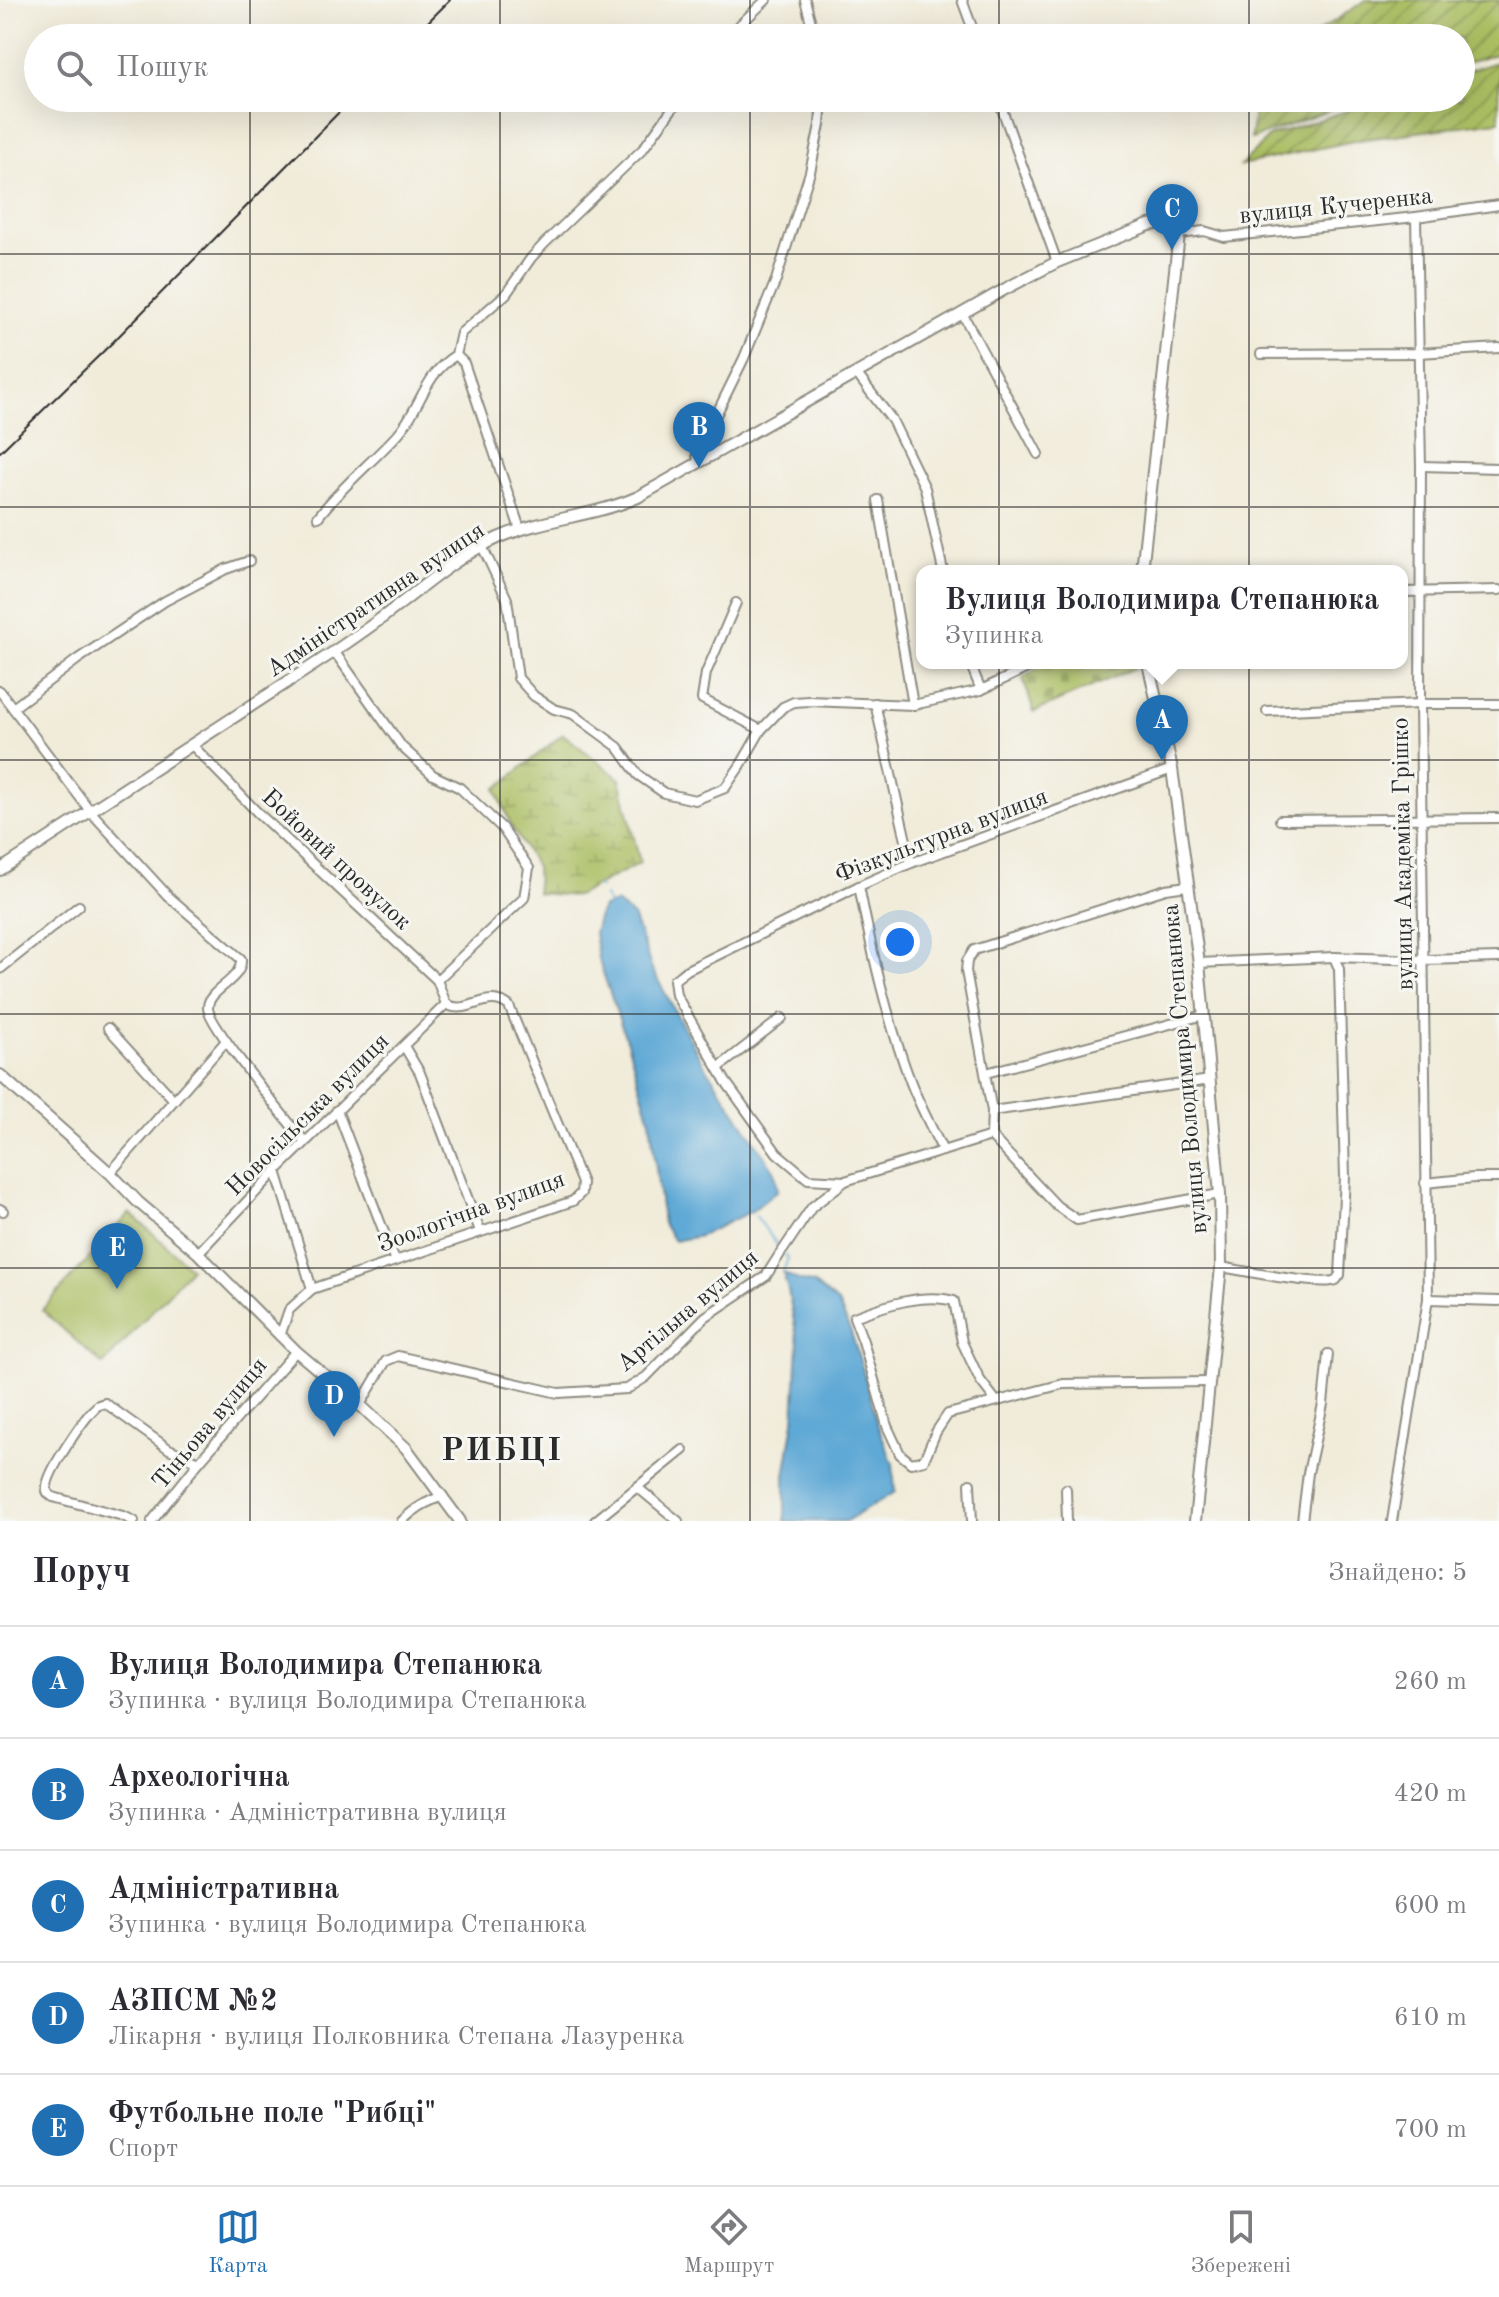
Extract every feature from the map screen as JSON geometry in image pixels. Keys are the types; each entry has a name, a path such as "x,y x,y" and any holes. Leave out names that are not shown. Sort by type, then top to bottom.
{"street":[{"path":"741,24 766,0"},
{"path":"805,0 811,24"},
{"path":"962,0 971,24"},
{"path":"318,517 398,434 435,371 456,355 461,333 506,294 538,250 643,149 670,112"},
{"path":"698,463 696,442 717,413 776,280 810,172 821,112"},
{"path":"1003,112 1057,262"},
{"name":"вулиця Кучеренка","path":"1179,234 1204,231 1224,237 1499,205"},
{"name":"вулиця Академіка Грішко","path":"1392,1521 1428,1299 1416,217"},
{"name":"Адміністративна вулиця","path":"0,870 193,746 482,546 520,529 613,508 638,497 1057,262 1159,222 1170,222 1179,234"},
{"path":"1143,565 1179,234"},
{"path":"962,313 1038,454"},
{"path":"1261,354 1419,353 1499,348"},
{"path":"456,355 464,363 520,529"},
{"path":"856,373 892,420 925,488 942,565"},
{"path":"1421,466 1499,468"},
{"path":"878,500 913,705"},
{"path":"482,546 507,599 518,678 534,696 554,709 573,714 618,747 638,775 664,793 695,800 725,788 761,730 783,707 794,702 913,705 981,690 1025,669"},
{"path":"13,708 78,659 165,601 226,569 249,561"},
{"path":"1408,592 1499,590"},
{"path":"736,603 706,673 702,699 761,730"},
{"path":"334,651 402,747 433,775 460,788 502,828 529,868 524,898 437,980"},
{"path":"972,669 981,690"},
{"name":"вулиця Володимира Степанюка","path":"1149,669 1172,769 1199,963 1220,1194 1221,1267 1195,1521"},
{"path":"0,691 91,812 168,896 241,959 238,973 208,1003 209,1014 226,1041 305,1142"},
{"path":"875,703 911,863"},
{"path":"1267,711 1499,704"},
{"name":"Бойовий провулок","path":"193,746 257,812 437,980 446,1004"},
{"name":"Фізкультурна вулиця","path":"718,1068 676,995 674,980 687,970 911,863 1172,769"},
{"path":"1280,820 1499,818"},
{"path":"859,886 871,948 894,1032 912,1084 943,1151"},
{"path":"1187,886 1166,889 974,950 967,961 966,971 992,1111 991,1136 1057,1206 1077,1220 1220,1194"},
{"path":"0,969 79,906"},
{"path":"1221,1267 1299,1280 1329,1281 1340,1275 1345,1177 1339,969 1334,957"},
{"path":"1199,963 1334,957 1424,960 1499,958"},
{"name":"Зоологічна вулиця","path":"280,1336 289,1310 312,1289 573,1201 581,1193 582,1183 509,1006 494,999 460,1008 451,1008 446,1004"},
{"name":"Новосільська вулиця","path":"198,1253 276,1171 446,1004"},
{"path":"986,1073 1204,1015"},
{"path":"782,1018 718,1068 777,1153 808,1179 845,1181"},
{"path":"108,1028 174,1100"},
{"path":"110,1173 226,1041"},
{"path":"404,1046 420,1073 480,1231"},
{"path":"0,1075 198,1253 296,1351 406,1448 460,1521"},
{"path":"992,1111 1210,1080"},
{"path":"337,1110 395,1261"},
{"name":"Артільна вулиця","path":"360,1405 386,1361 398,1356 558,1393 627,1389 646,1377 705,1317 766,1276 812,1207 845,1181 991,1136"},
{"path":"276,1171 312,1289"},
{"path":"1425,1183 1499,1178"},
{"path":"996,1401 980,1380 962,1342 954,1301 942,1298 914,1300 854,1317 887,1426 900,1454 911,1463 924,1460 948,1414 1063,1384 1208,1382"},
{"path":"1428,1299 1499,1301"},
{"name":"Тіньова вулиця","path":"152,1521 296,1351"},
{"path":"1302,1521 1308,1473 1323,1404 1328,1354"},
{"path":"134,1521 53,1497 47,1492 52,1472 66,1447 96,1406 105,1403 169,1449 199,1462"},
{"path":"595,1521 683,1450"},
{"path":"970,1484 972,1521"},
{"path":"637,1487 678,1521"},
{"path":"1066,1489 1067,1521"},
{"path":"402,1521 412,1510 443,1496"}],"green space":[{"path":"1366,0 1499,0 1499,53 1475,61 1475,24 1330,24"},
{"path":"1499,61 1499,121 1358,140 1241,165 1270,136 1343,112 1475,112 1475,69"},
{"path":"1254,112 1325,112 1251,139"},
{"path":"1037,669 1132,669 1034,712 1023,678"},
{"path":"563,734 620,779 640,863 577,896 537,893 536,867 511,825 496,789"},
{"path":"130,1213 191,1268 103,1365 42,1310"}],"water":[{"path":"616,903 633,916 652,969 703,1063 775,1172 778,1190 752,1211 700,1236 674,1241 663,1224 650,1120 598,958 594,933 603,907"},
{"path":"783,1273 814,1284 838,1303 851,1332 877,1423 893,1464 895,1492 846,1521 785,1521 785,1476 794,1421 798,1343"}],"waterway":[{"path":"604,896 609,905"},
{"path":"755,1215 781,1250"},
{"path":"783,1273 788,1258 785,1255"}],"railway":[{"path":"426,24 450,0"},
{"path":"0,452 339,112"}],"place":[{"name":"Адміністративна","path":"1172,250"},
{"name":"Археологічна","path":"699,468"},
{"name":"Вулиця Володимира Степанюка","path":"1162,761"},
{"name":"Футбольне поле \"Рибці\"","path":"117,1289"},
{"name":"АЗПСМ №2","path":"334,1437"}],"district":[{"name":"РИБЦІ","path":"502,1449"}]}
